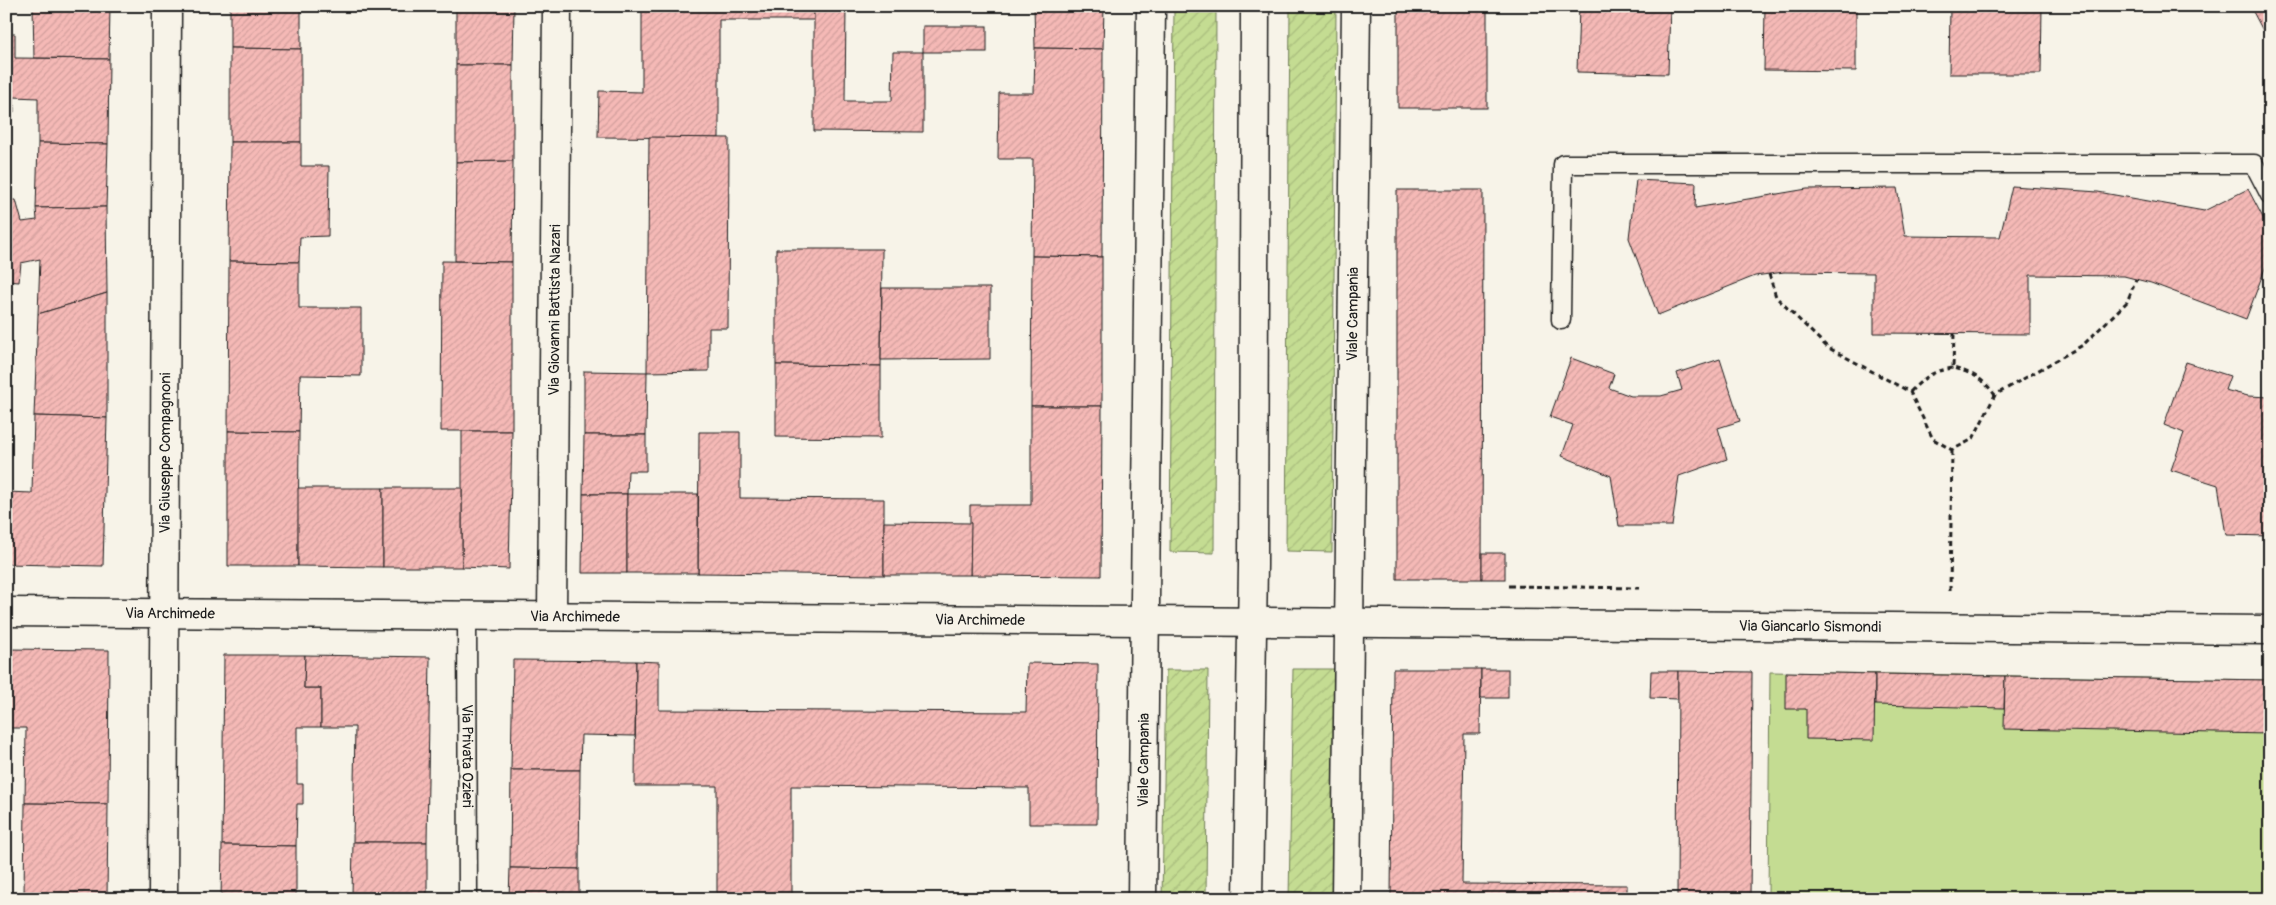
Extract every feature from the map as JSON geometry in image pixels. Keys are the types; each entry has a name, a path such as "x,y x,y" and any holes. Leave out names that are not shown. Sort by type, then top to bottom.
{"street":[{"name":"Via Giuseppe Compagnoni","path":"163,899 167,6"},
{"name":"Via Giovanni Battista Nazari","path":"552,615 557,6"},
{"name":"Viale Campania","path":"1142,899 1151,6"},
{"path":"1248,899 1253,621 1255,6"},
{"name":"Viale Campania","path":"1346,899 1356,6"},
{"name":"Via Archimede","path":"6,612 467,614 1144,621"},
{"path":"1144,621 1349,622"},
{"name":"Via Giancarlo Sismondi","path":"1349,622 2270,630"}],"lane":[{"path":"1561,320 1563,164 2254,164 2270,195"},
{"name":"Via Privata Ozieri","path":"467,614 468,899"}],"path":[{"path":"1770,274 1776,297 1827,347 1910,392 1933,440 1952,450"},
{"path":"1952,450 1973,440 1995,394 2083,346 2127,302 2136,279"},
{"path":"1953,368 1954,334"},
{"path":"1910,392 1921,380 1935,371 1953,368 1968,372 1984,381 1995,394"},
{"path":"1950,591 1952,450"},
{"path":"1509,586 1638,588"}],"green space":[{"path":"1174,6 1216,6 1214,553 1170,552"},
{"path":"1290,6 1336,6 1332,552 1286,551"},
{"path":"1293,669 1336,669 1333,899 1289,899"},
{"path":"1166,670 1208,670 1206,899 1162,899"},
{"path":"1770,672 2270,680 2270,899 1768,899"}],"building":[{"path":"33,6 110,6 109,59 34,58"},
{"path":"230,6 301,6 301,49 230,48"},
{"path":"456,6 514,6 513,65 456,65"},
{"path":"642,6 814,6 814,20 719,20 719,138 598,137 599,91 642,92"},
{"path":"814,6 846,6 845,101 892,101 893,52 923,52 923,132 814,131"},
{"path":"1034,6 1104,6 1103,49 1035,48"},
{"path":"1398,6 1487,6 1487,108 1398,108"},
{"path":"1579,6 1670,6 1668,74 1577,72"},
{"path":"1765,6 1856,6 1856,71 1764,70"},
{"path":"1950,6 2042,6 2041,74 1949,74"},
{"path":"2250,6 2270,6 2270,44"},
{"path":"923,26 987,26 987,52 923,52"},
{"path":"6,34 15,34 15,58 109,59 108,144 38,143 38,98 14,97 14,112 6,112"},
{"path":"230,48 301,49 301,142 230,142"},
{"path":"1035,48 1103,49 1102,257 1032,256 1033,159 998,159 999,93 1034,93"},
{"path":"456,65 513,65 513,161 456,162"},
{"path":"649,137 729,138 728,328 709,328 709,371 647,372"},
{"path":"230,142 301,142 301,166 329,166 328,236 300,237 299,262 229,261"},
{"path":"38,143 108,144 106,207 36,208"},
{"path":"513,161 512,262 455,261 456,162"},
{"path":"1636,180 1696,183 1695,208 1807,189 1897,188 1905,236 2000,237 2012,186 2098,192 2204,211 2248,189 2270,231 2270,255 2246,319 2151,283 2124,276 2030,275 2030,334 1874,333 1874,273 1784,272 1755,276 1658,315 1629,238"},
{"path":"1397,190 1483,190 1482,579 1397,579"},
{"path":"6,200 16,200 22,222 37,220 36,208 106,207 107,293 38,314 40,259 21,263 19,282 6,281"},
{"path":"776,249 882,249 881,366 776,365"},
{"path":"1032,256 1102,257 1102,406 1031,406"},
{"path":"229,261 299,262 299,308 361,308 361,376 300,375 299,432 228,431"},
{"path":"442,261 512,262 512,431 441,431"},
{"path":"882,288 990,288 990,359 881,360"},
{"path":"107,293 107,418 34,416 38,314"},
{"path":"1571,358 1614,374 1609,388 1631,396 1661,396 1682,390 1677,373 1720,359 1740,421 1718,428 1727,459 1679,476 1672,526 1619,526 1611,476 1562,456 1573,425 1550,417"},
{"path":"2186,362 2230,376 2225,390 2248,396 2270,397 2270,536 2226,535 2218,485 2171,470 2184,433 2164,425"},
{"path":"776,365 881,366 881,438 776,437"},
{"path":"584,371 647,372 646,435 584,435"},
{"path":"1031,406 1102,406 1101,576 970,575 970,505 1031,505"},
{"path":"34,416 107,418 103,566 6,564 6,492 32,493"},
{"path":"228,431 299,432 298,566 228,566"},
{"path":"462,431 512,431 509,569 462,567"},
{"path":"699,432 740,432 740,498 884,499 884,575 698,573"},
{"path":"584,435 646,435 646,471 628,471 627,494 583,494"},
{"path":"298,488 383,488 383,567 298,566"},
{"path":"383,488 462,488 462,567 383,567"},
{"path":"583,494 627,494 627,573 582,573"},
{"path":"627,494 698,494 698,573 627,573"},
{"path":"884,522 971,523 970,575 884,575"},
{"path":"1482,553 1505,553 1505,579 1482,579"},
{"path":"6,649 109,650 108,804 25,803 26,728 6,728"},
{"path":"224,655 305,655 304,688 321,688 321,727 297,727 297,784 303,784 303,804 297,804 296,846 222,845"},
{"path":"305,655 430,657 427,842 353,842 355,727 321,727 321,688 304,688"},
{"path":"513,660 636,661 635,736 581,735 580,770 511,770"},
{"path":"636,661 659,662 659,710 1026,712 1027,663 1098,664 1097,824 1029,824 1029,788 791,786 791,899 717,899 717,786 635,786"},
{"path":"1393,669 1481,669 1480,734 1464,734 1462,884 1627,885 1627,899 1391,899"},
{"path":"1481,669 1508,669 1508,698 1481,698"},
{"path":"1651,671 1678,671 1678,699 1650,698"},
{"path":"1678,671 1752,672 1750,899 1677,899"},
{"path":"1786,672 1875,674 1874,740 1806,739 1806,709 1786,709"},
{"path":"1875,674 2005,676 2004,708 1875,705"},
{"path":"2005,676 2270,680 2270,734 2004,729"},
{"path":"511,770 580,770 579,869 510,868"},
{"path":"25,803 108,804 107,899 24,899"},
{"path":"353,842 427,842 427,899 363,899 363,896 352,896"},
{"path":"222,845 296,846 296,899 221,899"},
{"path":"510,868 579,869 579,899 509,899"}]}
